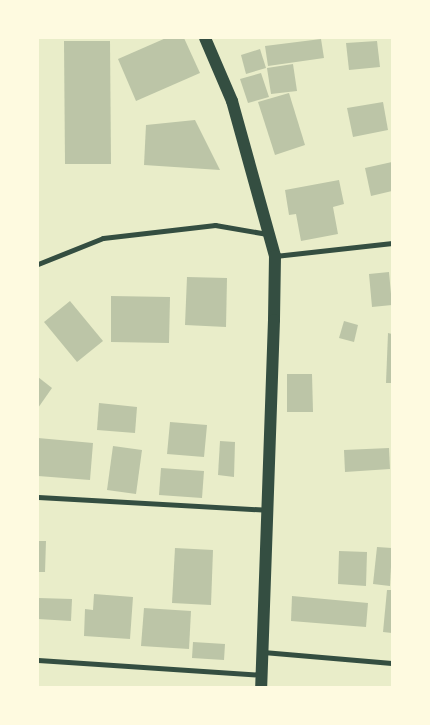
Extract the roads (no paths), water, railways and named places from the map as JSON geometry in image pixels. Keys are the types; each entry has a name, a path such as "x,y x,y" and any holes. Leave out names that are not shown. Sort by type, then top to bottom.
{"main road":[{"path":"205,38 232,101 270,235 274,256 268,510 261,681"}],"street":[{"path":"38,264 104,238 215,225 270,235"},
{"path":"274,256 392,243"},
{"path":"38,497 268,510"},
{"path":"263,652 392,663"},
{"path":"38,660 261,681"}]}
